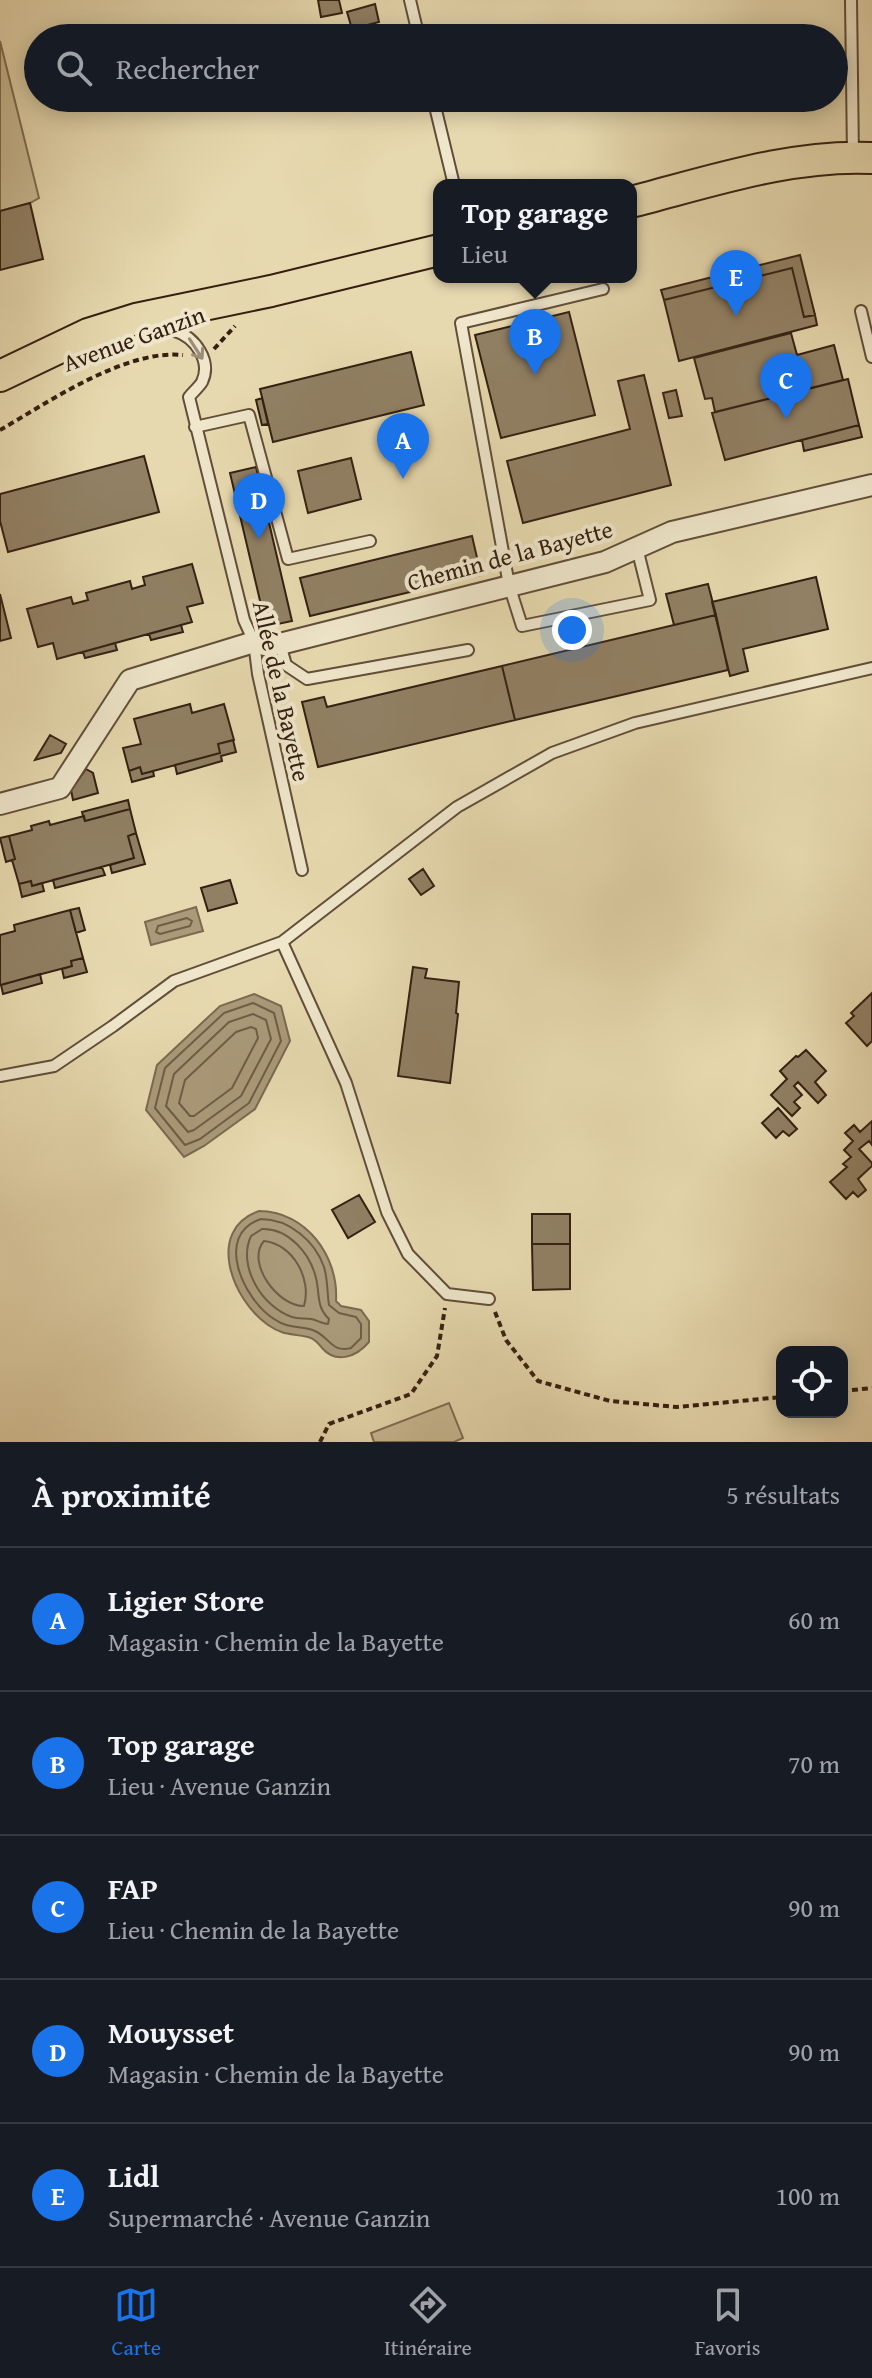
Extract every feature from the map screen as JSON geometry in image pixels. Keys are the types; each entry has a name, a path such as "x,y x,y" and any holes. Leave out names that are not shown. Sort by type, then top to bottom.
{"main road":[{"path":"637,200 795,163 862,157"},
{"name":"Avenue Ganzin","path":"0,376 52,349 136,319 271,291 433,251"},
{"name":"Avenue Ganzin","path":"0,395 83,353 271,291"}],"street":[{"name":"Chemin de la Bayette","path":"254,642 280,644 605,562 672,532 872,485"},
{"path":"0,804 60,788 130,680 254,642"}],"lane":[{"path":"410,0 416,24"},
{"path":"851,0 862,157"},
{"path":"436,112 453,179"},
{"path":"603,289 461,323 509,585 522,626 650,600 637,548"},
{"path":"861,311 872,357"},
{"name":"Allée de la Bayette","path":"149,330 173,330 190,339 203,354 202,381 189,397 244,620 254,642 258,674 302,870"},
{"path":"195,427 249,415 288,559 370,541"},
{"path":"280,644 286,665 307,679 468,650"},
{"path":"0,1076 54,1066 174,981 282,942 457,807 552,753 635,723 872,668"},
{"path":"282,942 346,1083 387,1212 408,1254 447,1294 489,1299"}],"path":[{"path":"0,430 72,388 125,363 159,355 185,355"},
{"path":"320,1442 329,1424 411,1394 437,1356 447,1294"},
{"path":"489,1299 506,1340 538,1381 610,1401 677,1407 776,1398"},
{"path":"848,1390 872,1388"}],"shaded area":[{"path":"0,41 39,198 0,211"},
{"path":"449,1403 463,1438 454,1442 374,1442 371,1433"}],"water":[{"path":"196,907 203,931 151,945 145,922"},
{"path":"254,994 281,1006 290,1041 255,1109 184,1157 146,1110 157,1065 220,1006"},
{"path":"259,1211 291,1219 316,1240 332,1268 336,1301 341,1306 361,1310 369,1321 369,1342 359,1351 347,1357 334,1356 310,1338 274,1329 255,1314 244,1299 235,1283 229,1249 233,1233 242,1220"}],"building":[{"path":"318,0 339,0 342,13 321,17"},
{"path":"375,4 379,22 351,24 347,12"},
{"path":"30,203 43,259 0,270 0,211"},
{"path":"800,255 815,315 804,317 792,268 664,300 661,290"},
{"path":"792,268 804,317 815,315 817,325 679,361 664,300"},
{"path":"569,312 595,415 501,438 475,335"},
{"path":"791,333 797,355 834,345 843,380 715,412 712,398 705,399 694,358"},
{"path":"411,352 424,405 273,442 260,389"},
{"path":"644,375 671,485 523,523 507,461 630,429 618,381"},
{"path":"848,379 859,425 725,460 712,413"},
{"path":"676,390 682,416 669,418 663,393"},
{"path":"262,398 268,424 262,425 256,400"},
{"path":"859,425 862,437 804,451 802,440"},
{"path":"144,456 159,512 8,552 0,521 0,494"},
{"path":"351,458 361,499 308,513 298,471"},
{"path":"256,467 292,621 278,624 261,605 230,473"},
{"path":"472,536 481,575 310,616 300,578"},
{"path":"192,564 203,603 187,607 192,622 57,659 53,643 38,647 27,609 71,597 73,604 88,600 86,593 130,581 132,589 145,585 143,577"},
{"path":"816,577 828,629 743,649 748,671 730,676 712,602"},
{"path":"708,584 716,615 674,625 666,594"},
{"path":"0,594 11,638 0,641"},
{"path":"716,615 728,670 515,720 502,666"},
{"path":"181,625 183,632 151,640 149,634"},
{"path":"115,643 117,650 85,658 83,652"},
{"path":"502,666 515,720 318,767 302,702 324,697 327,707"},
{"path":"190,704 192,713 224,704 234,740 218,744 220,753 142,774 140,767 129,771 123,748 141,744 134,719"},
{"path":"50,735 66,744 61,753 35,760"},
{"path":"233,740 236,752 221,756 222,761 177,774 175,765 220,753 218,744"},
{"path":"140,767 142,774 153,771 154,776 132,782 129,771"},
{"path":"86,769 93,773 98,793 73,800 71,790"},
{"path":"128,800 130,809 85,821 82,812"},
{"path":"130,809 136,833 128,836 134,858 32,886 31,881 19,884 9,836 32,830 31,826 49,821 50,825 84,816 85,821"},
{"path":"136,833 145,864 112,873 110,865 134,858 128,836"},
{"path":"9,836 15,859 6,862 0,838"},
{"path":"102,867 105,875 55,888 53,880"},
{"path":"423,869 434,886 421,895 409,879"},
{"path":"230,880 237,903 208,911 201,888"},
{"path":"31,881 32,886 42,883 44,891 22,897 19,884"},
{"path":"79,908 85,930 76,933 70,910"},
{"path":"70,910 83,958 71,961 72,966 0,985 0,935 15,931 14,925"},
{"path":"83,958 87,972 64,978 62,969 72,966 71,961"},
{"path":"413,967 427,969 425,978 459,982 450,1083 398,1076"},
{"path":"40,974 42,983 3,994 1,985"},
{"path":"872,993 872,1041 867,1046 846,1023 854,1016 851,1013"},
{"path":"806,1050 826,1071 815,1082 826,1095 818,1103 798,1082 794,1086 802,1095 794,1102 800,1108 792,1116 771,1095 787,1079 780,1071"},
{"path":"778,1108 797,1129 789,1136 783,1131 776,1138 762,1123"},
{"path":"872,1121 872,1145 869,1141 859,1149 872,1163 858,1179 866,1190 858,1197 853,1192 846,1199 830,1182 847,1167 843,1164 851,1157 844,1150 853,1141 845,1133 854,1125 860,1132"},
{"path":"359,1195 375,1222 348,1238 332,1210"},
{"path":"532,1214 570,1214 570,1244 532,1244"},
{"path":"532,1244 570,1244 570,1289 533,1290"}],"place":[{"name":"Lidl","path":"736,316"},
{"name":"Top garage","path":"535,375"},
{"name":"FAP","path":"786,419"},
{"name":"Ligier Store","path":"403,479"},
{"name":"Mouysset","path":"259,539"}]}
